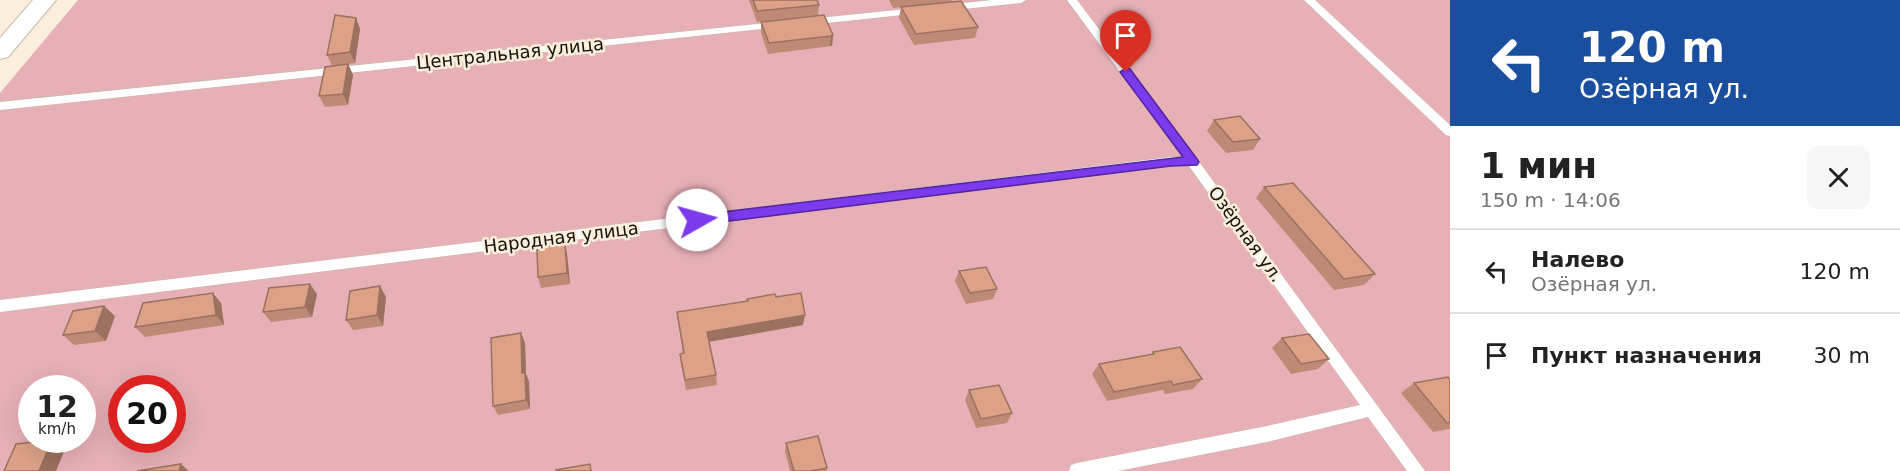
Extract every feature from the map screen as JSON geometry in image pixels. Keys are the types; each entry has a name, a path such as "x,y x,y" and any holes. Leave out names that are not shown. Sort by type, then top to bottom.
{"street":[{"path":"0,52 45,0"}],"lane":[{"name":"Центральная улица","path":"0,106 1021,0"},
{"name":"Озёрная ул.","path":"1072,0 1418,471"},
{"path":"1309,0 1450,132"},
{"name":"Народная улица","path":"0,306 1171,161 1193,162"},
{"path":"1077,471 1267,434 1371,410"}],"shaded area":[{"path":"78,0 1450,0 1450,471 0,471 0,93"}],"building":[{"path":"753,0 817,0 819,5 757,11"},
{"path":"961,1 978,27 916,34 901,7"},
{"path":"335,15 356,18 350,52 327,55"},
{"path":"824,15 833,35 831,36 769,43 761,22"},
{"path":"348,64 343,94 319,96 325,67"},
{"path":"1240,116 1260,139 1233,142 1214,120"},
{"path":"1293,183 1375,274 1344,279 1264,187"},
{"path":"565,244 567,273 538,277 537,248"},
{"path":"986,267 997,289 970,293 959,271"},
{"path":"310,284 305,307 263,312 269,288"},
{"path":"380,286 377,315 346,320 350,291"},
{"path":"213,293 216,315 135,327 143,303"},
{"path":"801,293 805,315 707,332 716,375 685,380 680,354 684,353 677,312 748,301 747,299 775,294 776,297"},
{"path":"104,306 95,331 63,335 73,311"},
{"path":"521,333 522,373 525,373 526,400 493,406 491,338"},
{"path":"1309,334 1329,359 1301,364 1282,338"},
{"path":"1180,347 1202,379 1173,385 1171,381 1114,392 1099,364 1154,354 1153,352"},
{"path":"1448,377 1450,380 1450,422 1447,423 1414,383"},
{"path":"999,385 1012,413 981,419 969,390"},
{"path":"818,436 827,468 794,471 786,443"},
{"path":"18,444 18,453 47,453 39,471 4,471"},
{"path":"181,464 179,471 137,471"},
{"path":"590,464 591,471 556,471 556,470"}],"route":[{"path":"697,220 1171,161 1193,162 1126,72"}]}
